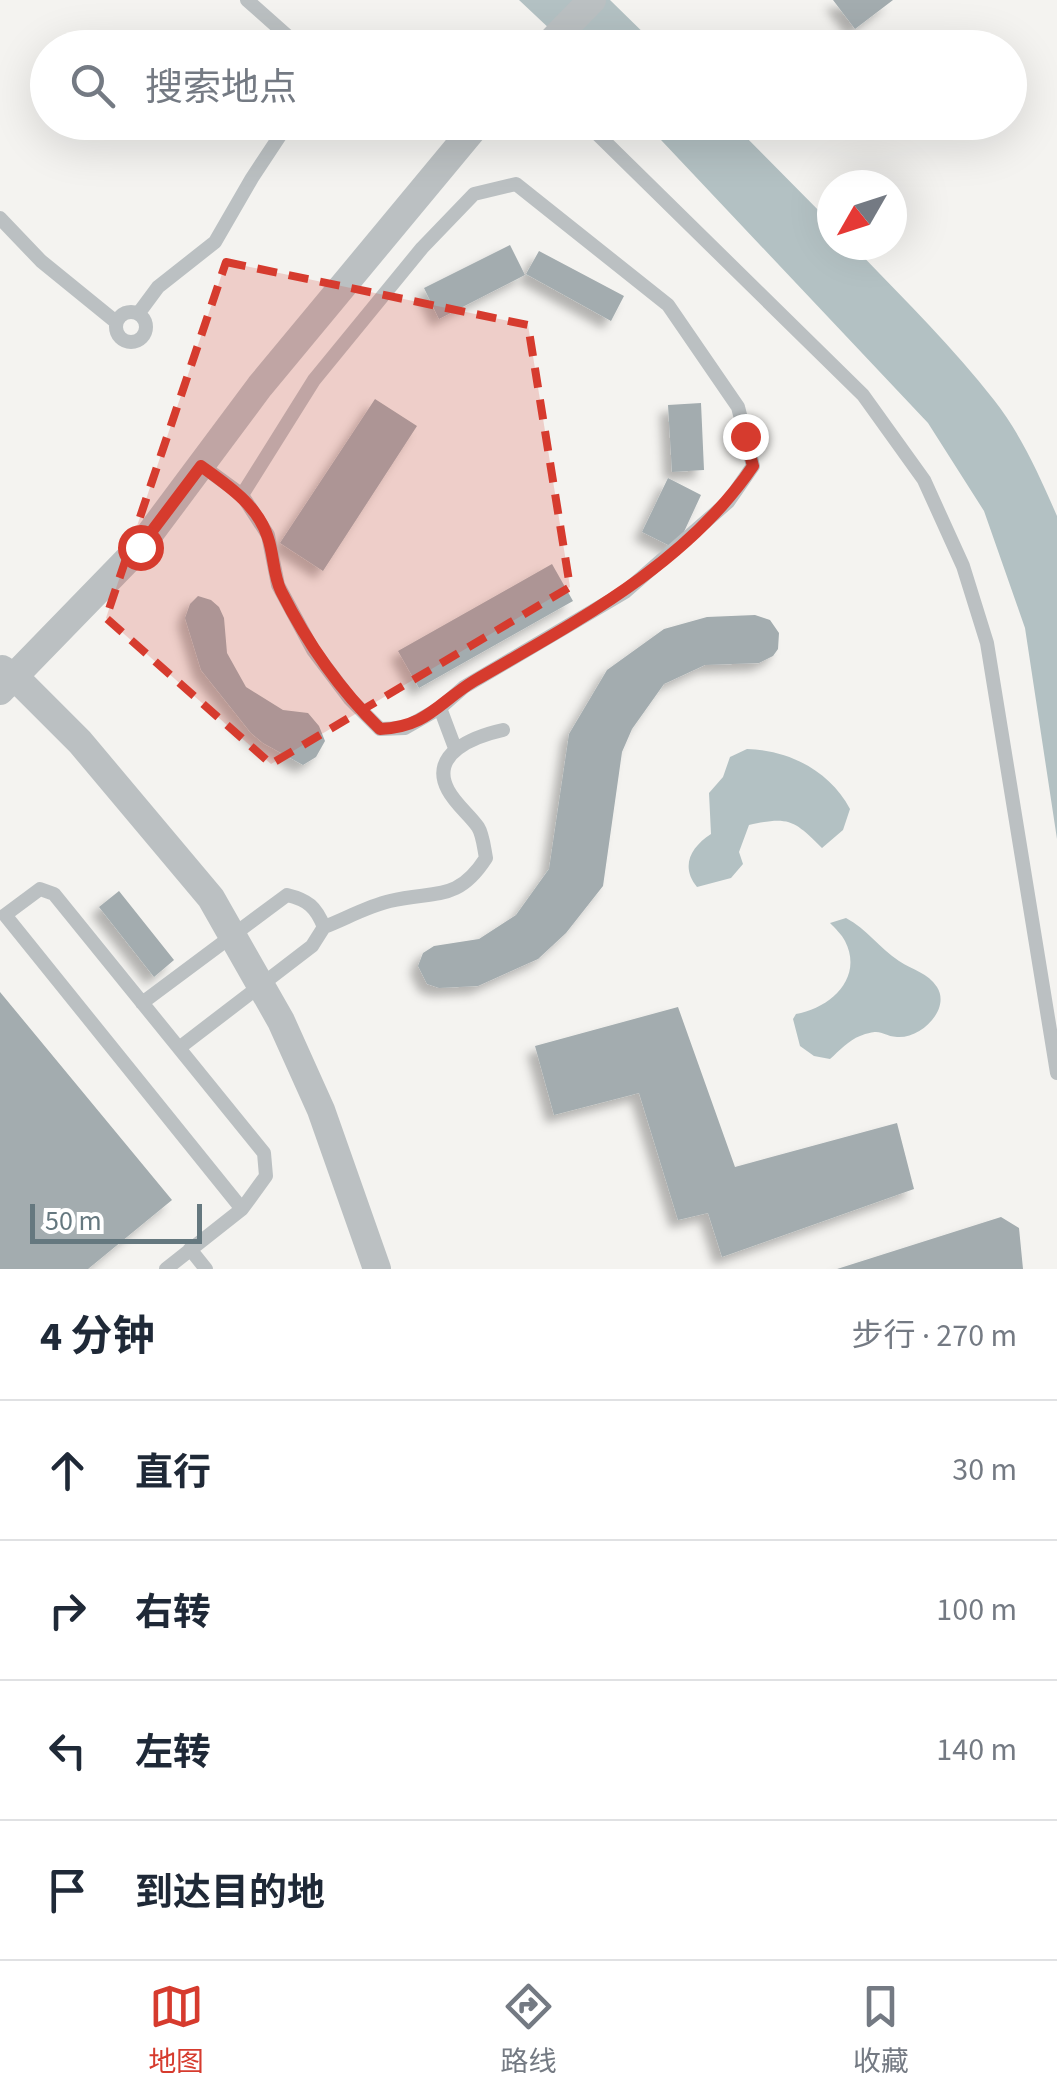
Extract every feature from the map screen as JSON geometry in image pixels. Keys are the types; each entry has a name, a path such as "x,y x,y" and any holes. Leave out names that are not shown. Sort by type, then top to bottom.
{"street":[{"path":"563,30 592,0"},
{"path":"377,1269 322,1110 281,1021 211,898 80,742 5,679 140,547 260,386 464,140"}],"lane":[{"path":"247,0 281,30"},
{"path":"138,314 158,287 215,242 277,140"},
{"path":"603,140 863,395 924,480 963,566 987,643 1057,1073"},
{"path":"201,466 242,496 268,535 278,586 313,650 350,700 380,729 405,728 440,708 464,687 625,592 728,502 753,466 738,407 668,304 516,184 474,194 422,248 314,380 242,496"},
{"path":"0,218 40,261 116,322"},
{"path":"123,313 138,314 145,319 147,331 139,341 127,342 117,335 116,322 123,313"},
{"path":"440,708 455,748"},
{"path":"179,1048 312,946 324,927 390,901 438,896 472,879 486,858 480,829 459,808 444,784 446,762 455,748 480,735 503,730"},
{"path":"166,1269 242,1209 266,1176 264,1153 54,894 40,890 2,917 242,1209"},
{"path":"142,1003 287,895 302,898 317,910 324,927"},
{"path":"190,1249 206,1269"}],"highlighted area":[{"path":"226,262 528,325 570,587 271,764 106,618"}],"shaded area":[{"path":"519,0 610,0 641,30 551,30"},
{"path":"661,140 749,140 817,209 817,260 866,260 943,340 994,400 1021,441 1057,516 1057,839 1025,628 984,511 928,423"},
{"path":"747,749 793,758 820,774 850,809 843,830 822,848 790,823 749,825 739,852 743,864 731,878 697,887 689,864 693,851 711,834 709,793 723,777 730,757"},
{"path":"846,918 892,956 929,978 937,987 940,1004 931,1021 915,1033 897,1037 868,1033 852,1040 830,1059 814,1056 800,1046 793,1019 831,998 847,979 850,955 844,939 830,923"}],"building":[{"path":"833,0 893,0 855,29"},
{"path":"510,245 525,275 439,319 424,288"},
{"path":"539,251 624,296 611,321 526,274"},
{"path":"375,399 417,426 323,571 280,543"},
{"path":"701,403 704,470 672,472 668,405"},
{"path":"668,478 701,495 676,549 642,532"},
{"path":"552,564 573,601 419,688 398,651"},
{"path":"198,596 219,607 224,618 227,653 246,687 283,710 308,713 319,726 325,741 316,757 303,765 263,743 201,670 185,618"},
{"path":"755,615 770,620 779,633 778,649 773,656 759,663 705,665 664,684 632,729 622,752 603,886 566,933 538,959 478,986 439,988 427,984 418,966 423,953 434,946 479,939 516,915 549,869 569,734 607,670 664,629 707,617"},
{"path":"119,891 174,960 154,977 99,907"},
{"path":"0,992 172,1200 88,1269 0,1269"},
{"path":"678,1007 735,1167 897,1123 914,1189 722,1257 708,1213 678,1220 639,1093 554,1115 535,1046"},
{"path":"1001,1217 1019,1228 1023,1269 837,1269"}],"route":[{"path":"140,547 201,466 242,496 268,535 278,586 313,650 350,700 380,729 405,728 440,708 464,687 625,592 728,502 753,466 745,436"}]}
